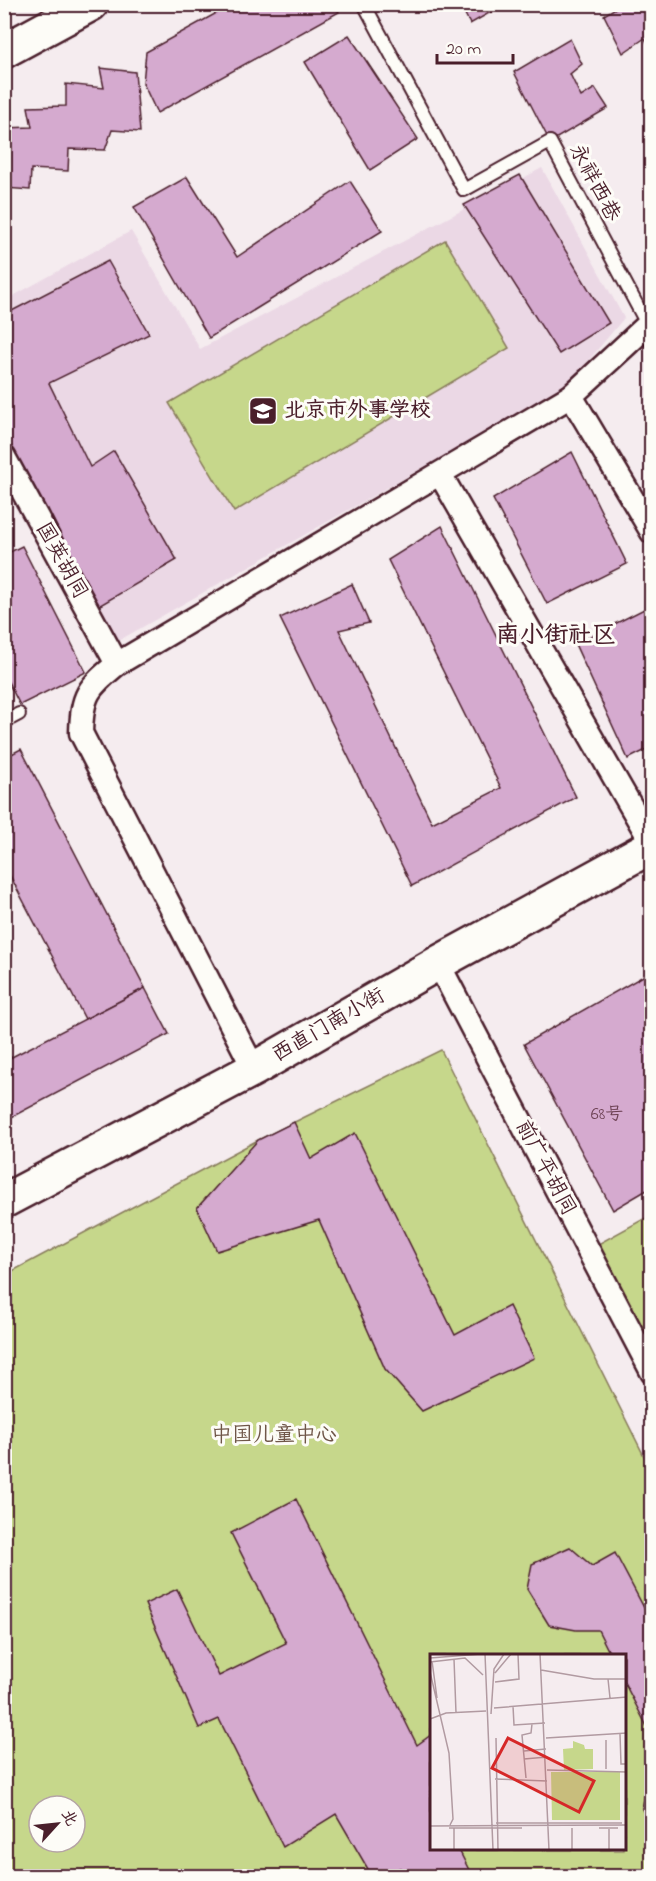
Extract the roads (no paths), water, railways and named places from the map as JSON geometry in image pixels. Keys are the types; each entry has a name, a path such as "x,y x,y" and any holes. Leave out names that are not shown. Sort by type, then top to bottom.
{"street":[{"path":"4,51 91,4"},
{"path":"254,1069 81,733 81,711 90,686 117,664 571,396 649,322"},
{"path":"571,396 651,532"},
{"name":"国英胡同","path":"4,458 117,664"},
{"path":"440,474 651,844"},
{"name":"西直门南小街","path":"4,1201 254,1069 651,844"},
{"name":"前广平胡同","path":"438,963 651,1372"}],"lane":[{"name":"永祥西巷","path":"364,4 464,190 550,142 649,322"},
{"path":"4,722 18,714"}],"place":[{"name":"北京市外事学校","path":"263,411"}],"district":[{"name":"南小街社区","path":"556,636"}],"park label":[{"name":"中国儿童中心","path":"274,1436"}]}
